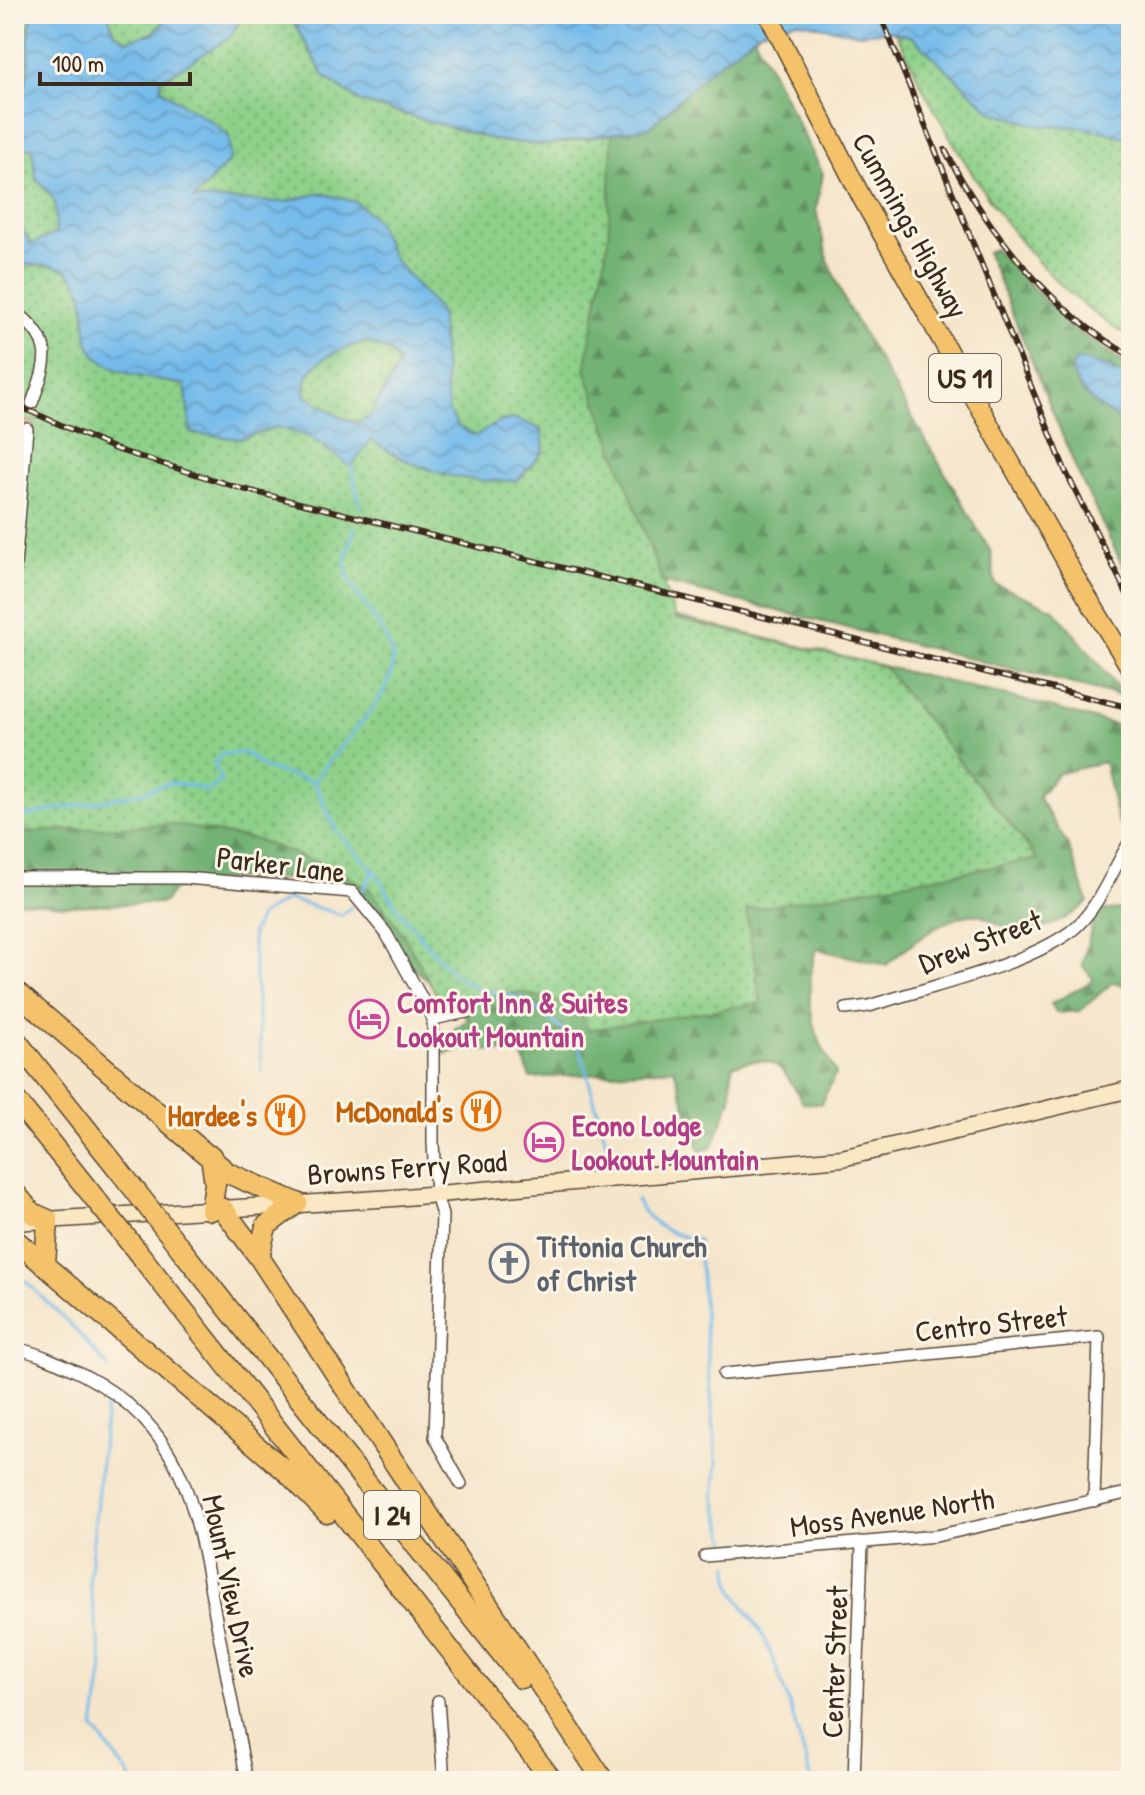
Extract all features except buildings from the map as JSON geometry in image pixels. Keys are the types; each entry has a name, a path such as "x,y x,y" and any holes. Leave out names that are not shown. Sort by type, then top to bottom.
{"highway":[{"path":"14,990 228,1173 297,1203 266,1226 259,1257"},
{"name":"I 24","path":"14,1038 603,1780"},
{"name":"I 24","path":"14,1098 553,1781"},
{"path":"211,1156 217,1209 259,1257 603,1780"},
{"path":"14,1192 32,1213 48,1220 45,1265"},
{"path":"14,1239 288,1473 348,1534 371,1551"}],"main road":[{"name":"Cummings Highway","path":"768,14 802,85 1068,566 1131,669"}],"street":[{"path":"20,315 36,328 44,343 45,366 32,403"},
{"path":"14,577 27,429"},
{"name":"Drew Street","path":"846,1009 869,1006 1009,961 1071,931 1109,881 1131,840"},
{"name":"Parker Lane","path":"14,878 185,878 352,892 386,933 433,1019 436,1195 442,1215 435,1437 461,1484"},
{"path":"433,1019 471,1011"},
{"name":"Browns Ferry Road","path":"14,1222 436,1195 842,1158 1131,1089"},
{"name":"Centro Street","path":"724,1374 1099,1337 1094,1501"},
{"name":"Mount View Drive","path":"14,1348 42,1354 116,1392 156,1432 171,1454 195,1510 247,1781"},
{"name":"Moss Avenue North","path":"705,1556 936,1536 1131,1492"},
{"name":"Center Street","path":"854,1781 862,1544"},
{"path":"438,1701 444,1781"}],"green space":[{"path":"14,14 289,14 324,76 361,102 499,141 547,145 612,134 608,242 585,370 676,619 883,666 1038,859 746,910 761,1003 588,1030 579,1007 520,992 441,1003 405,937 369,888 334,869 257,840 171,824 14,833"},
{"path":"289,14 324,76 711,69 754,36 823,174 816,210 828,261 846,304 991,552 995,584 1054,609 1126,697 468,534 14,261 503,419"},
{"path":"884,14 1131,14 1131,338 1097,316 1066,290 1012,231 967,165"},
{"path":"995,249 1072,328 1131,367 1131,380 1103,365 1097,406 1131,426 1131,583 1077,471 987,252"},
{"path":"14,423 502,575 1008,696 1131,729 1130,818 1118,823 1104,762 1057,774 1038,797 1068,845 1088,902 1080,908 1054,924 1023,931 1009,929 978,915 954,919 929,932 886,965 816,949 810,983 811,1013 820,1042 836,1073 821,1104 803,1103 790,1080 769,1062 732,1066 731,1099 712,1148 700,1151 674,1069 530,1078 522,1053 467,1049 445,1054 439,1049 446,1035 469,1019 410,964 374,910 354,888 318,879 231,878 174,889 163,903 66,906 14,901"},
{"path":"1131,908 1131,987 1113,982 1080,1011 1056,1013 1051,1004 1094,980 1082,965 1096,911"}],"water":[{"path":"33,14 108,14 114,32 127,41 153,33 171,14 245,14 228,39 161,80 161,88 169,95 229,137 230,160 194,199 284,202 321,193 356,202 375,219 393,258 440,312 448,410 458,426 476,436 501,421 523,421 542,431 544,451 518,480 478,480 441,473 405,460 371,440 351,467 311,437 277,427 240,439 191,433 185,385 127,373 97,357 88,339 82,292 77,281 63,269 14,261 14,213 31,245 56,233 55,201 36,177 32,147 14,153 28,69","holes":["366,342 391,352 399,364 369,417 357,423 340,417 306,396 305,384 309,375 315,366 333,353"]},
{"path":"289,14 1131,14 1131,138 1080,127 1039,126 991,111 912,37 891,31 858,34 796,21 761,31 711,69 650,127 547,145 499,141 361,102 324,76"},
{"path":"1077,359 1103,365 1131,380 1131,426 1095,403 1080,388 1071,368"}],"waterway":[{"path":"351,466 361,508"},
{"path":"314,782 380,698 392,671 392,658 384,634 353,587 346,570 347,552 355,528"},
{"path":"14,818 135,794 170,783 195,786 207,792 221,780 214,763 222,754 245,753 265,768 314,782 337,832 374,870 399,911 443,963 460,979 479,989 524,999 578,1042 607,1146 615,1162"},
{"path":"363,890 374,870"},
{"path":"262,1072 252,933 261,915 288,899 342,915 351,907"},
{"path":"636,1200 648,1217 662,1228 698,1240 717,1466 714,1495 729,1548"},
{"path":"14,1270 72,1326 109,1368"},
{"path":"106,1408 89,1581 103,1666 94,1728 133,1781"},
{"path":"729,1565 737,1596 760,1630 772,1657 812,1781"}],"tunnel":[{"path":"27,429 32,403"}],"railway":[{"path":"880,14 1065,470 1131,602"},
{"path":"945,150 1001,239 1048,293 1102,338 1131,356"},
{"path":"14,404 115,449 243,489 1131,708"}],"place":[{"name":"Comfort Inn & Suites Lookout Mountain","path":"369,1019"},
{"name":"McDonald's","path":"481,1111"},
{"name":"Hardee's","path":"285,1115"},
{"name":"Econo Lodge Lookout Mountain","path":"544,1142"},
{"name":"Tiftonia Church of Christ","path":"509,1263"}]}
